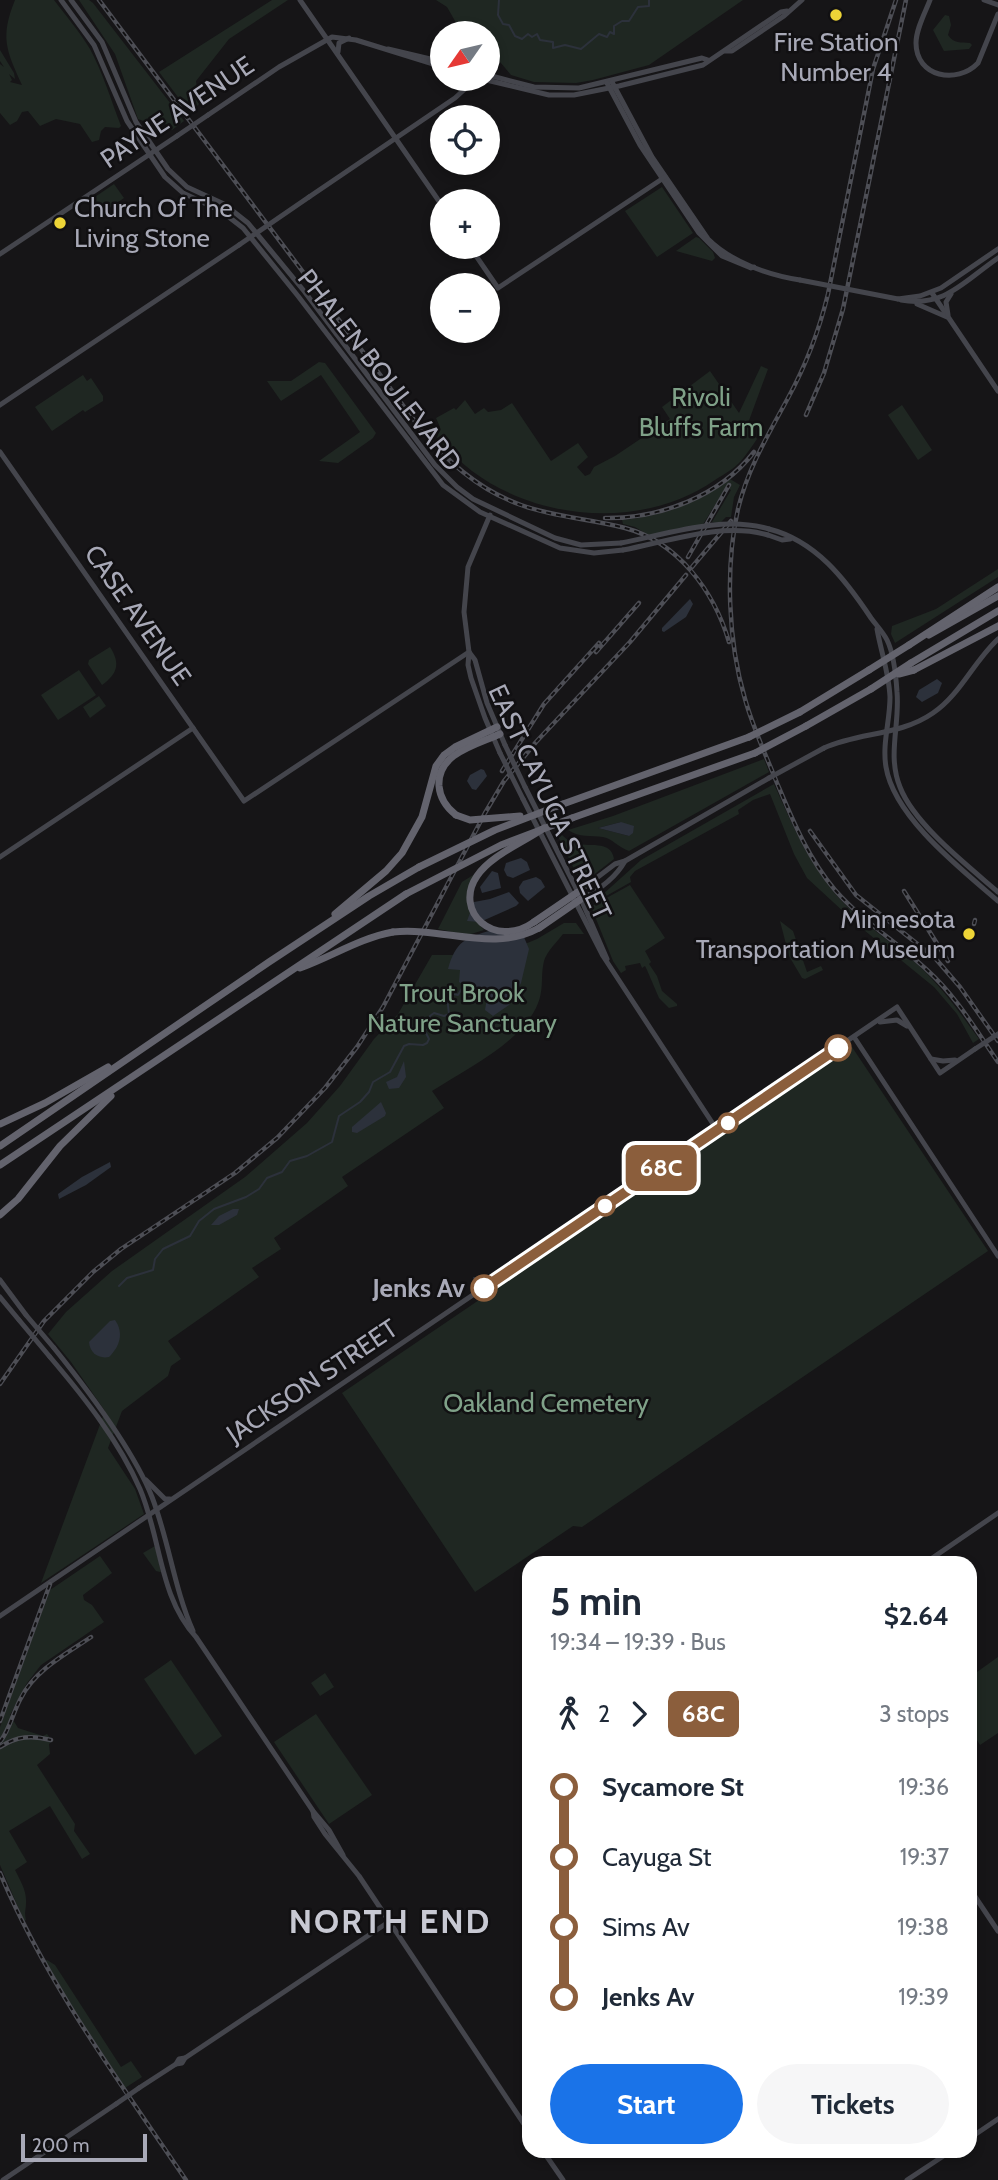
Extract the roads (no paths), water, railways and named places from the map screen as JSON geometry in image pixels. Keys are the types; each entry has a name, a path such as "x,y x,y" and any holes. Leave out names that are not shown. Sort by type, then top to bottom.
{"highway":[{"path":"0,1146 369,896 419,867 534,814 749,737 800,712 998,587"},
{"path":"918,639 998,596"},
{"path":"912,667 998,611"},
{"path":"0,1165 406,894 483,854 544,828 755,753 889,677 998,626"},
{"path":"495,732 456,754 443,768 439,786 442,799 456,815 470,820 534,814"},
{"path":"308,937 386,871 402,853 422,817 436,766 444,755 455,747 495,732"},
{"path":"537,925 513,932 491,929 478,919 471,894 477,876 488,864 544,828"},
{"path":"289,972 330,957 362,941 394,932 436,932 495,940 522,937 576,898"},
{"path":"0,1124 45,1103 145,1047"},
{"path":"0,1215 18,1199 60,1146 132,1077"}],"street":[{"name":"PHALEN BOULEVARD","path":"61,0 94,45 129,125 165,177 190,197 221,211 243,228 435,477 461,500 560,548 594,554 724,524 744,524 768,532 784,533 838,570 877,626"},
{"name":"PHALEN BOULEVARD","path":"71,0 102,41 136,122 168,169 183,184 224,204 248,223 304,291 441,472 465,493 493,509 570,543 622,547"},
{"path":"300,0 430,189"},
{"path":"500,83 549,95 574,95 610,85 694,69 802,0"},
{"path":"930,0 918,32 918,52 929,70 939,76 966,72 978,63 998,14"},
{"path":"984,0 998,5"},
{"path":"340,59 337,46 349,38"},
{"name":"PAYNE AVENUE","path":"0,254 327,39 349,38 430,60"},
{"path":"500,78 540,88 610,85"},
{"path":"610,85 663,178 717,250 739,265 800,281 914,303 948,318"},
{"path":"0,405 463,91"},
{"path":"478,259 498,288 663,178"},
{"path":"898,299 932,293 998,249"},
{"path":"914,303 936,299 955,290 998,258"},
{"path":"948,318 946,302 955,290"},
{"path":"932,293 998,391"},
{"name":"CASE AVENUE","path":"0,452 244,801 469,652"},
{"name":"EAST CAYUGA STREET","path":"493,509 473,554 465,587 468,665 485,718 505,745 608,965 717,1130"},
{"path":"877,626 887,641 894,667 898,695 894,764 907,802 947,846 998,892"},
{"path":"877,626 890,691 886,767 893,791 902,807 943,851 998,903"},
{"path":"576,898 615,864 625,862 641,850 824,748 849,739 886,733 924,719 943,705 998,639"},
{"name":"EAST CAYUGA STREET","path":"469,652 475,660 500,752 576,898"},
{"path":"0,857 193,728"},
{"path":"576,898 608,882 620,872 625,862"},
{"name":"JACKSON STREET","path":"0,1616 897,1007 913,1030"},
{"path":"874,1024 890,1019 897,1020 913,1030 940,1073 998,1034"},
{"path":"854,1037 998,1256"},
{"path":"931,1059 951,1061 961,1058"},
{"path":"0,1280 54,1348 144,1478 157,1510 181,1600 196,1637"},
{"path":"0,1297 99,1422 134,1478 149,1515 172,1601 185,1625 196,1637 313,1811 329,1830 522,2121"},
{"path":"144,1478 165,1499 173,1499"},
{"path":"935,1556 998,1513"},
{"path":"977,1900 998,1931"},
{"path":"3,2180 139,2088 176,2064 182,2063 185,2058 390,1921"},
{"path":"977,2133 998,2119"},
{"path":"548,2158 563,2180"},
{"path":"907,2180 940,2158"}],"waterway":[{"path":"499,0 498,15 503,24 509,25 515,36 522,39 528,34 532,37 537,34 540,40 553,42 553,48 565,45 581,49 599,34 607,37 610,32 614,34 614,26 622,21 629,21 638,7 649,6 649,0"},
{"path":"119,1286 127,1278 153,1270 155,1259 163,1249 190,1236 199,1221 214,1209 246,1197 259,1189 267,1178 282,1172 290,1161 307,1156 332,1142 339,1116 360,1102 373,1082 390,1072 404,1046 427,1043 429,1039 425,1031 430,1023 430,1016 434,1013 444,1016 449,1014 447,997 450,993 458,995 464,985"}],"railway":[{"path":"99,0 420,428 441,452 465,474 506,499 546,512 625,528 662,545 691,571 703,587 714,605 729,642"},
{"path":"896,0 873,69 828,294 820,321 801,373 753,466 738,509 731,555 732,629 739,677 752,720 789,811 817,865 845,901 937,980 965,1014 998,1062"},
{"path":"806,415 824,373 843,309 906,0"},
{"path":"605,518 647,514 687,502 724,481 754,452"},
{"path":"688,557 729,485"},
{"path":"692,567 731,521"},
{"path":"0,1384 44,1321 93,1272 121,1249 235,1173 277,1138 325,1088 357,1047 383,1007 504,781 536,742 630,642 686,575"},
{"path":"596,652 639,603"},
{"path":"502,771 544,704 599,643"},
{"path":"810,831 856,895 935,958 960,987 998,1041"},
{"path":"904,891 948,961"},
{"path":"974,924 975,920"},
{"path":"0,1721 50,1584"},
{"path":"0,1742 21,1698 34,1679 52,1663 91,1637"},
{"path":"0,1747 25,1738 51,1740"},
{"path":"0,1873 39,1954 62,1993 186,2180"}],"place":[{"name":"Fire Station Number 4","path":"836,15"},
{"name":"Church Of The Living Stone","path":"60,223"},
{"name":"Minnesota Transportation Museum","path":"969,934"},
{"name":"Jenks Av","path":"484,1288"}],"district":[{"name":"NORTH END","path":"390,1921"}],"park label":[{"name":"Rivoli Bluffs Farm","path":"701,412"},
{"name":"Trout Brook Nature Sanctuary","path":"462,1008"},
{"name":"Oakland Cemetery","path":"546,1403"}]}
